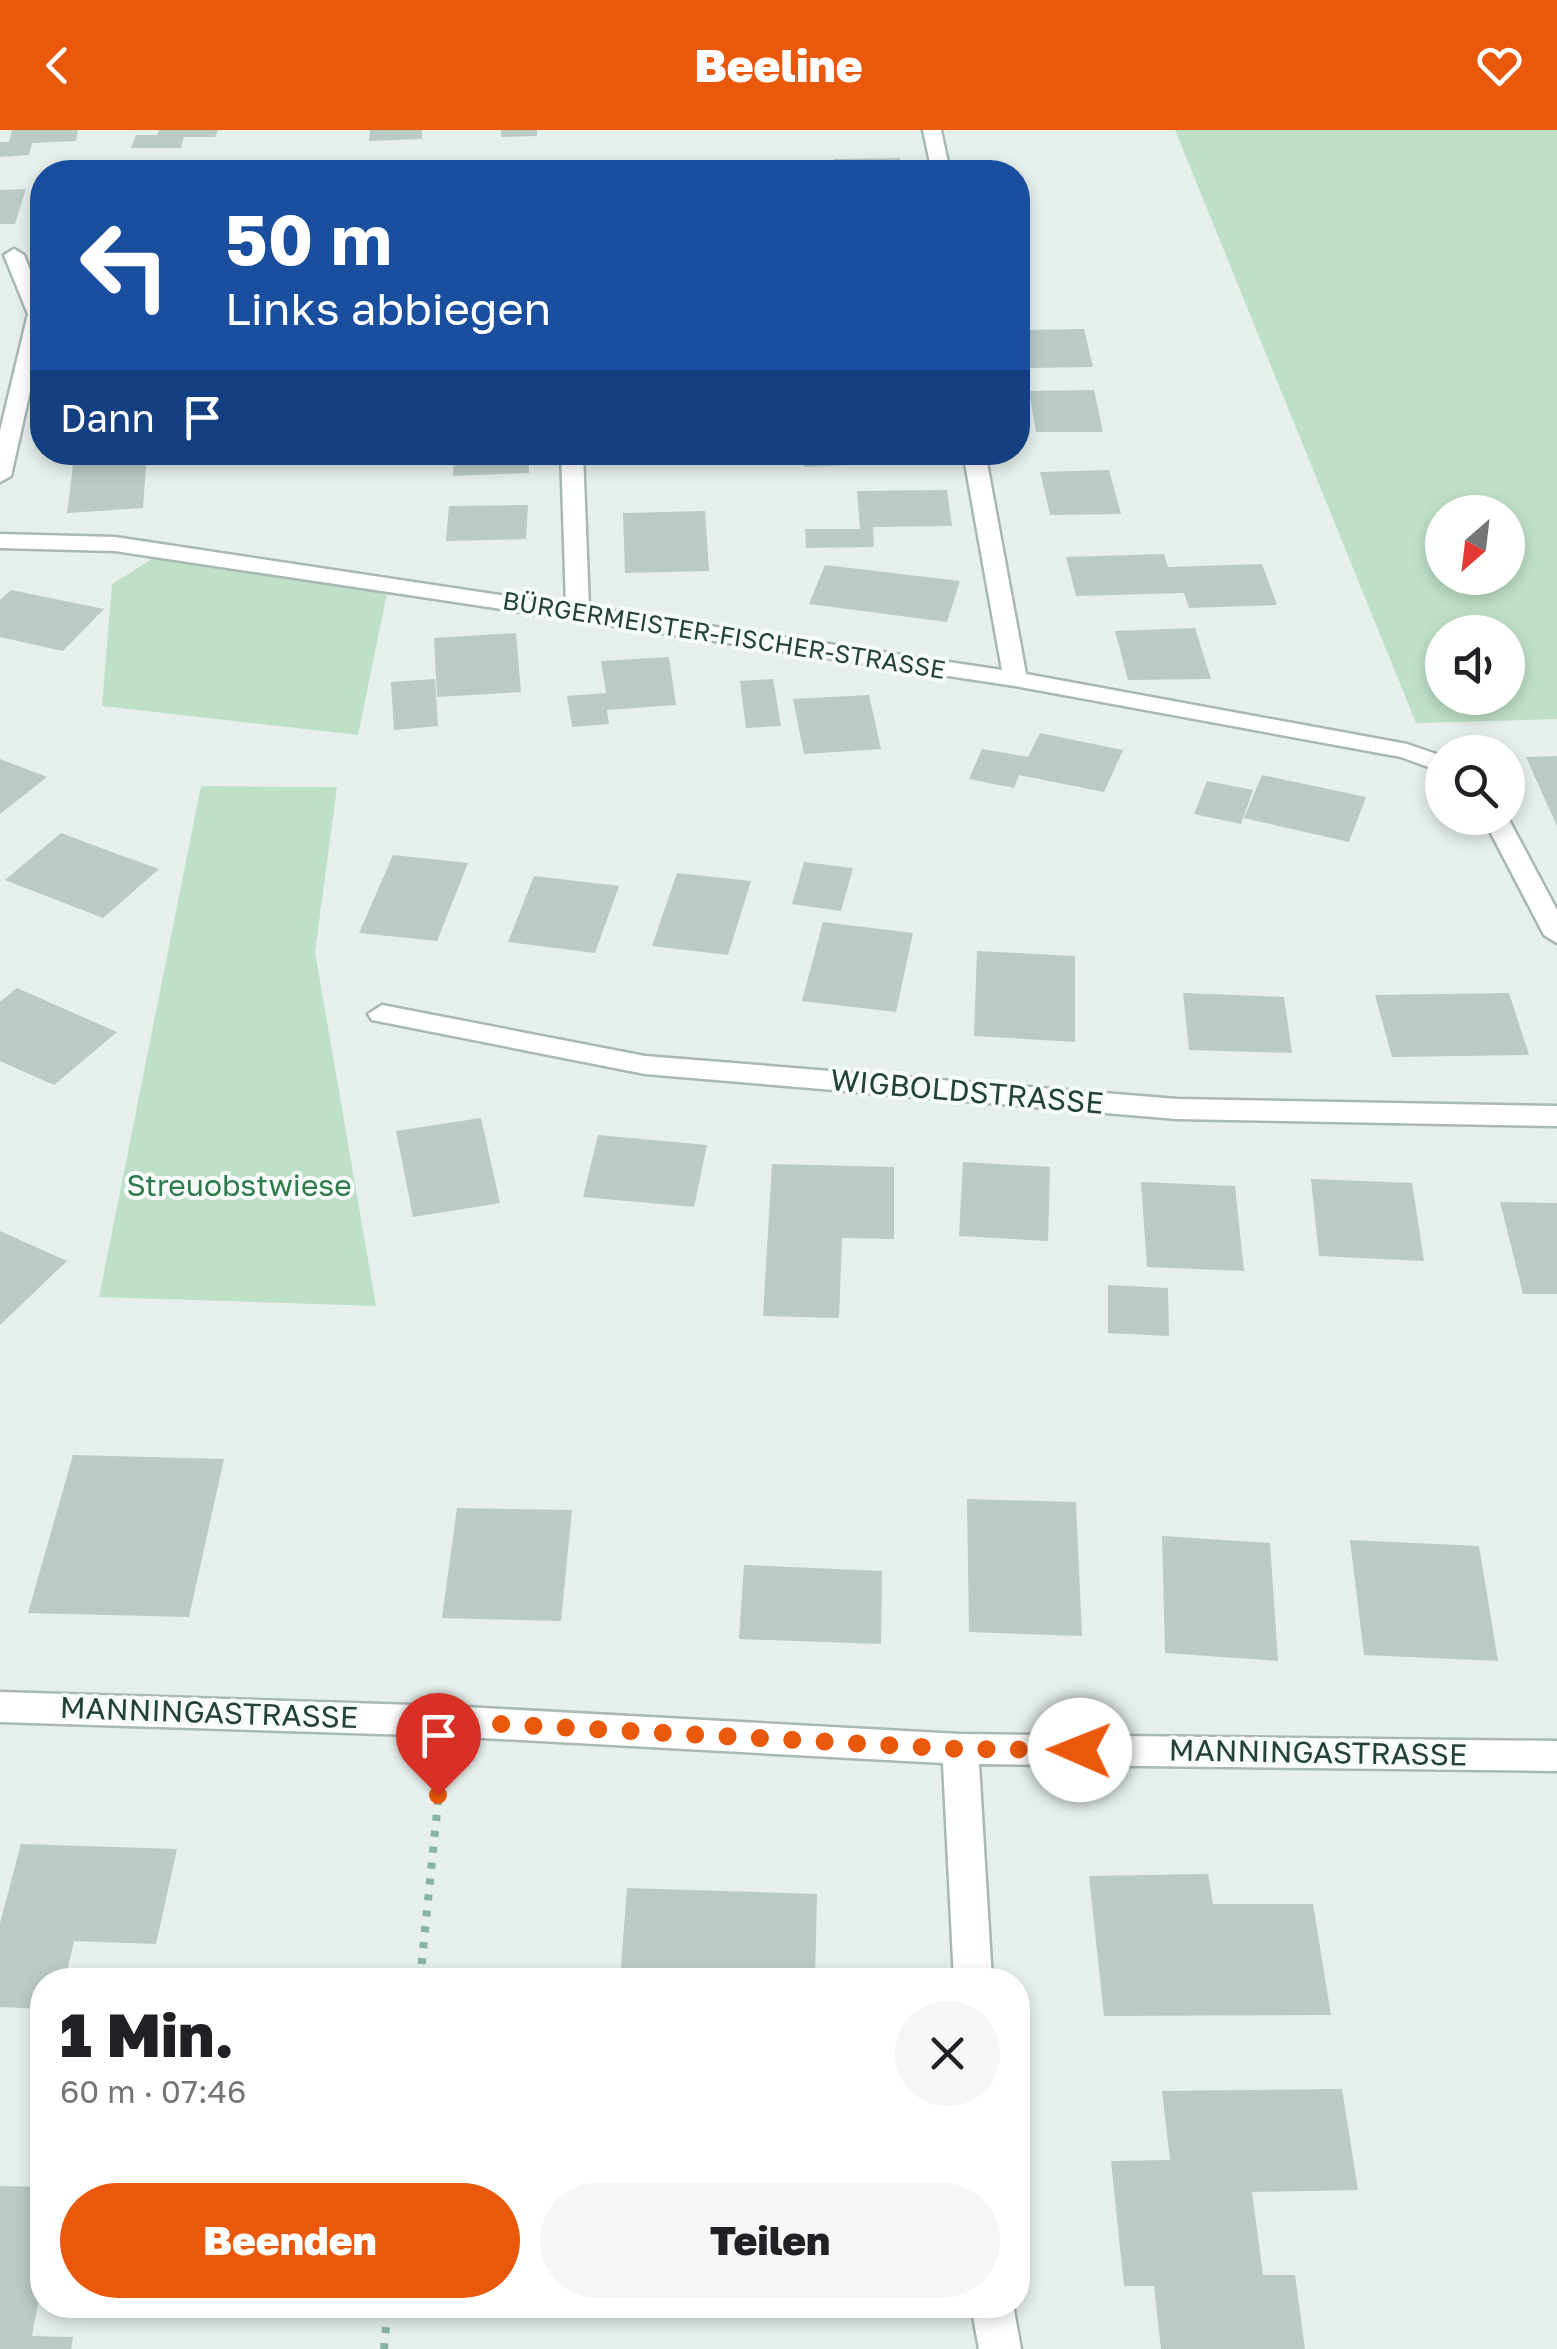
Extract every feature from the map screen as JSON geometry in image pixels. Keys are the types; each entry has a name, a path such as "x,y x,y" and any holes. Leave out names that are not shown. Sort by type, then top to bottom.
{"street":[{"path":"932,130 938,160"},
{"path":"14,255 30,294"},
{"path":"0,476 30,348"},
{"path":"572,465 578,613"},
{"path":"976,465 1015,679"},
{"name":"BÜRGERMEISTER-FISCHER-STRASSE","path":"0,541 115,544 1015,679 1407,751 1425,758"},
{"path":"1504,835 1557,936"},
{"name":"WIGBOLDSTRASSE","path":"382,1014 645,1066 1178,1109 1557,1116"},
{"name":"MANNINGASTRASSE","path":"0,1706 446,1721 960,1749 1557,1756"},
{"path":"960,1749 972,1968"},
{"path":"994,2318 1000,2349"}],"path":[{"path":"421,1968 446,1721"},
{"path":"384,2349 387,2318"}],"green space":[{"path":"1175,130 1557,130 1557,719 1416,723"},
{"path":"165,551 389,584 358,735 102,706 112,584"},
{"name":"Streuobstwiese","path":"201,786 337,787 315,952 376,1306 99,1297"}],"building":[{"path":"12,130 78,130 76,141 32,143 29,155 0,157 0,142 9,142"},
{"path":"159,130 218,130 215,137 184,137 181,148 131,148 136,135 157,135"},
{"path":"370,130 422,130 422,139 369,141"},
{"path":"501,130 537,130 537,136 501,137"},
{"path":"900,158 900,160 834,160"},
{"path":"26,189 15,224 0,224 0,190"},
{"path":"1084,329 1093,367 1030,368 1030,330"},
{"path":"1094,390 1103,432 1036,432 1030,391"},
{"path":"73,465 146,465 143,508 67,513"},
{"path":"453,465 529,465 529,473 453,476"},
{"path":"1109,470 1121,514 1050,515 1040,472"},
{"path":"947,490 952,526 873,527 874,547 806,548 805,529 860,529 857,491"},
{"path":"528,505 526,539 446,541 449,506"},
{"path":"705,511 709,571 625,573 623,513"},
{"path":"1164,554 1168,567 1262,564 1277,605 1189,608 1184,593 1076,596 1066,557"},
{"path":"825,565 960,581 947,622 809,604"},
{"path":"11,590 104,609 63,651 0,637 0,600"},
{"path":"1195,628 1211,679 1128,680 1115,631"},
{"path":"516,633 521,692 437,697 434,638"},
{"path":"669,657 676,705 607,710 609,724 572,727 567,696 606,693 601,661"},
{"path":"435,679 438,726 394,730 391,682"},
{"path":"773,679 781,726 746,728 740,681"},
{"path":"869,695 881,749 804,754 793,699"},
{"path":"1040,733 1123,750 1104,792 1019,775 1014,788 969,779 982,749 1028,757"},
{"path":"1557,756 1557,826 1526,757"},
{"path":"0,759 47,777 0,814"},
{"path":"1262,775 1366,797 1349,842 1244,818"},
{"path":"1207,781 1253,790 1241,824 1194,814"},
{"path":"61,833 159,869 103,918 5,880"},
{"path":"393,855 468,863 437,941 359,933"},
{"path":"804,862 853,868 841,911 792,904"},
{"path":"677,873 751,881 728,955 652,946"},
{"path":"534,876 619,886 595,953 508,942"},
{"path":"823,922 913,933 896,1012 802,1001"},
{"path":"977,951 1075,956 1075,1042 974,1036"},
{"path":"17,988 117,1032 54,1085 0,1061 0,1002"},
{"path":"1183,993 1284,997 1292,1053 1189,1050"},
{"path":"1509,993 1529,1055 1392,1057 1375,995"},
{"path":"481,1118 500,1203 413,1217 396,1131"},
{"path":"598,1135 707,1145 694,1207 583,1197"},
{"path":"963,1162 1050,1167 1048,1241 959,1236"},
{"path":"772,1164 894,1167 894,1239 842,1238 839,1318 763,1316"},
{"path":"1311,1179 1412,1183 1424,1261 1319,1256"},
{"path":"1141,1182 1235,1186 1244,1271 1147,1267"},
{"path":"1500,1202 1557,1203 1557,1294 1523,1294"},
{"path":"0,1231 67,1261 0,1325"},
{"path":"1108,1285 1168,1288 1169,1336 1108,1333"},
{"path":"73,1455 224,1459 189,1617 28,1613"},
{"path":"967,1499 1076,1502 1082,1636 969,1632"},
{"path":"457,1508 572,1510 561,1621 442,1618"},
{"path":"1162,1536 1270,1543 1278,1661 1165,1653"},
{"path":"1350,1540 1479,1546 1498,1661 1364,1655"},
{"path":"744,1565 882,1571 881,1644 739,1639"},
{"path":"21,1844 177,1849 156,1944 74,1941 68,1968 30,1968 30,2008 0,2007 0,1923"},
{"path":"1208,1874 1213,1904 1313,1904 1331,2015 1104,2016 1089,1876"},
{"path":"627,1888 817,1894 815,1968 621,1968"},
{"path":"1342,2089 1358,2190 1252,2192 1263,2275 1295,2275 1305,2349 1161,2349 1154,2286 1124,2286 1111,2161 1170,2160 1162,2091"},
{"path":"0,2186 30,2187 30,2318 35,2318 32,2336 73,2337 71,2349 0,2349"}],"route":[{"path":"438,1795 446,1721 960,1749 1080,1750"}]}
